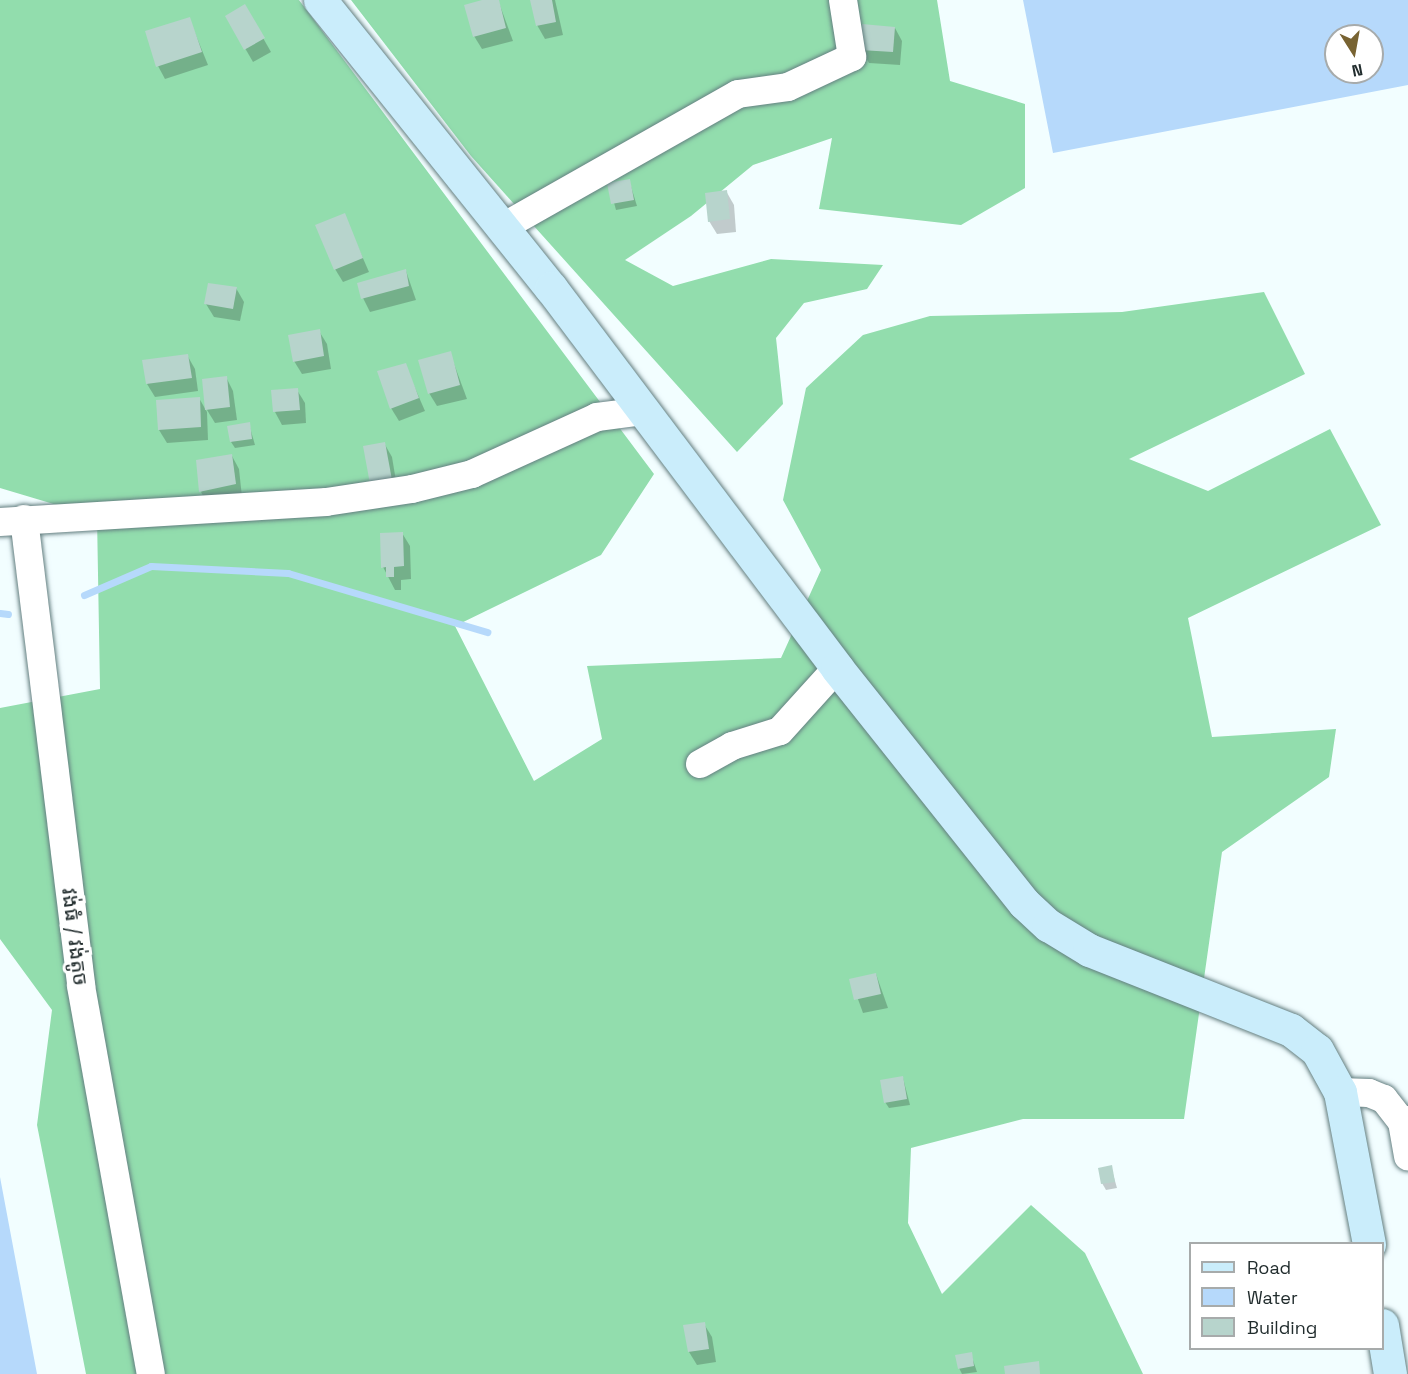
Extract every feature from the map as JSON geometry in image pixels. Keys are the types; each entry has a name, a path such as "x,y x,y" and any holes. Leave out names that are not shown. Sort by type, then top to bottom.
{"main road":[{"path":"320,0 503,227 837,668 1024,903 1048,925 1089,950 1291,1030 1317,1050 1340,1092 1369,1242"},
{"path":"1384,1332 1390,1374"}],"street":[{"path":"503,227 738,94 788,87 852,57 843,0"},
{"path":"12,520 326,502 412,489 472,474 597,417 643,411"},
{"name":"វង់ធំ / វង់តូច","path":"12,520 81,986 151,1374"},
{"path":"700,764 732,746 780,731 837,668"},
{"path":"1340,1092 1369,1093 1384,1099 1405,1121 1408,1156"}],"green space":[{"path":"0,0 299,0 654,474 601,555 455,626 534,781 602,739 587,666 781,658 821,570 783,500 806,388 863,335 930,316 1122,312 1264,292 1305,374 1129,459 1208,491 1330,429 1381,525 1188,618 1212,737 1336,729 1329,777 1222,852 1184,1119 1023,1119 911,1148 908,1223 942,1294 1031,1205 1085,1253 1143,1374 86,1374 37,1125 52,1010 0,939 0,708 100,689 97,517 0,488"},
{"path":"351,0 937,0 950,81 1025,104 1025,188 961,225 819,209 832,138 753,165 691,216 625,260 673,286 771,259 883,265 867,289 804,303 776,338 783,404 737,452 471,156"}],"water":[{"path":"1023,0 1408,0 1408,85 1053,153"},
{"path":"0,1177 37,1374 0,1374"}],"building":[{"path":"482,0 499,0 506,28 473,37 464,5"},
{"path":"530,0 552,0 556,22 536,26"},
{"path":"245,4 265,38 244,50 225,16"},
{"path":"190,17 202,52 156,67 145,31"},
{"path":"862,24 895,27 893,52 860,50"},
{"path":"630,179 634,200 611,204 607,183"},
{"path":"727,190 730,219 708,222 705,193"},
{"path":"345,213 363,258 334,270 315,225"},
{"path":"406,269 409,286 361,299 357,283"},
{"path":"208,283 237,287 233,309 204,304"},
{"path":"320,329 324,356 293,362 288,335"},
{"path":"451,351 460,385 428,394 418,360"},
{"path":"188,354 192,378 146,384 142,360"},
{"path":"406,363 419,398 390,409 377,371"},
{"path":"227,376 230,407 205,410 202,379"},
{"path":"298,388 300,410 273,412 271,390"},
{"path":"200,397 201,427 158,430 156,400"},
{"path":"250,422 252,439 230,442 227,426"},
{"path":"385,442 392,480 370,484 363,446"},
{"path":"232,454 236,484 199,492 196,460"},
{"path":"403,532 404,566 394,567 394,577 386,577 386,567 381,568 380,533"},
{"path":"876,973 881,994 854,1000 849,979"},
{"path":"903,1076 907,1099 884,1103 880,1080"},
{"path":"1112,1165 1115,1182 1101,1184 1098,1168"},
{"path":"705,1322 709,1349 688,1352 683,1325"},
{"path":"972,1352 974,1366 958,1369 955,1355"},
{"path":"1039,1361 1040,1374 1005,1374 1004,1366"}],"waterway":[{"path":"84,595 151,566 288,573 487,632"},
{"path":"0,613 8,614"}]}
